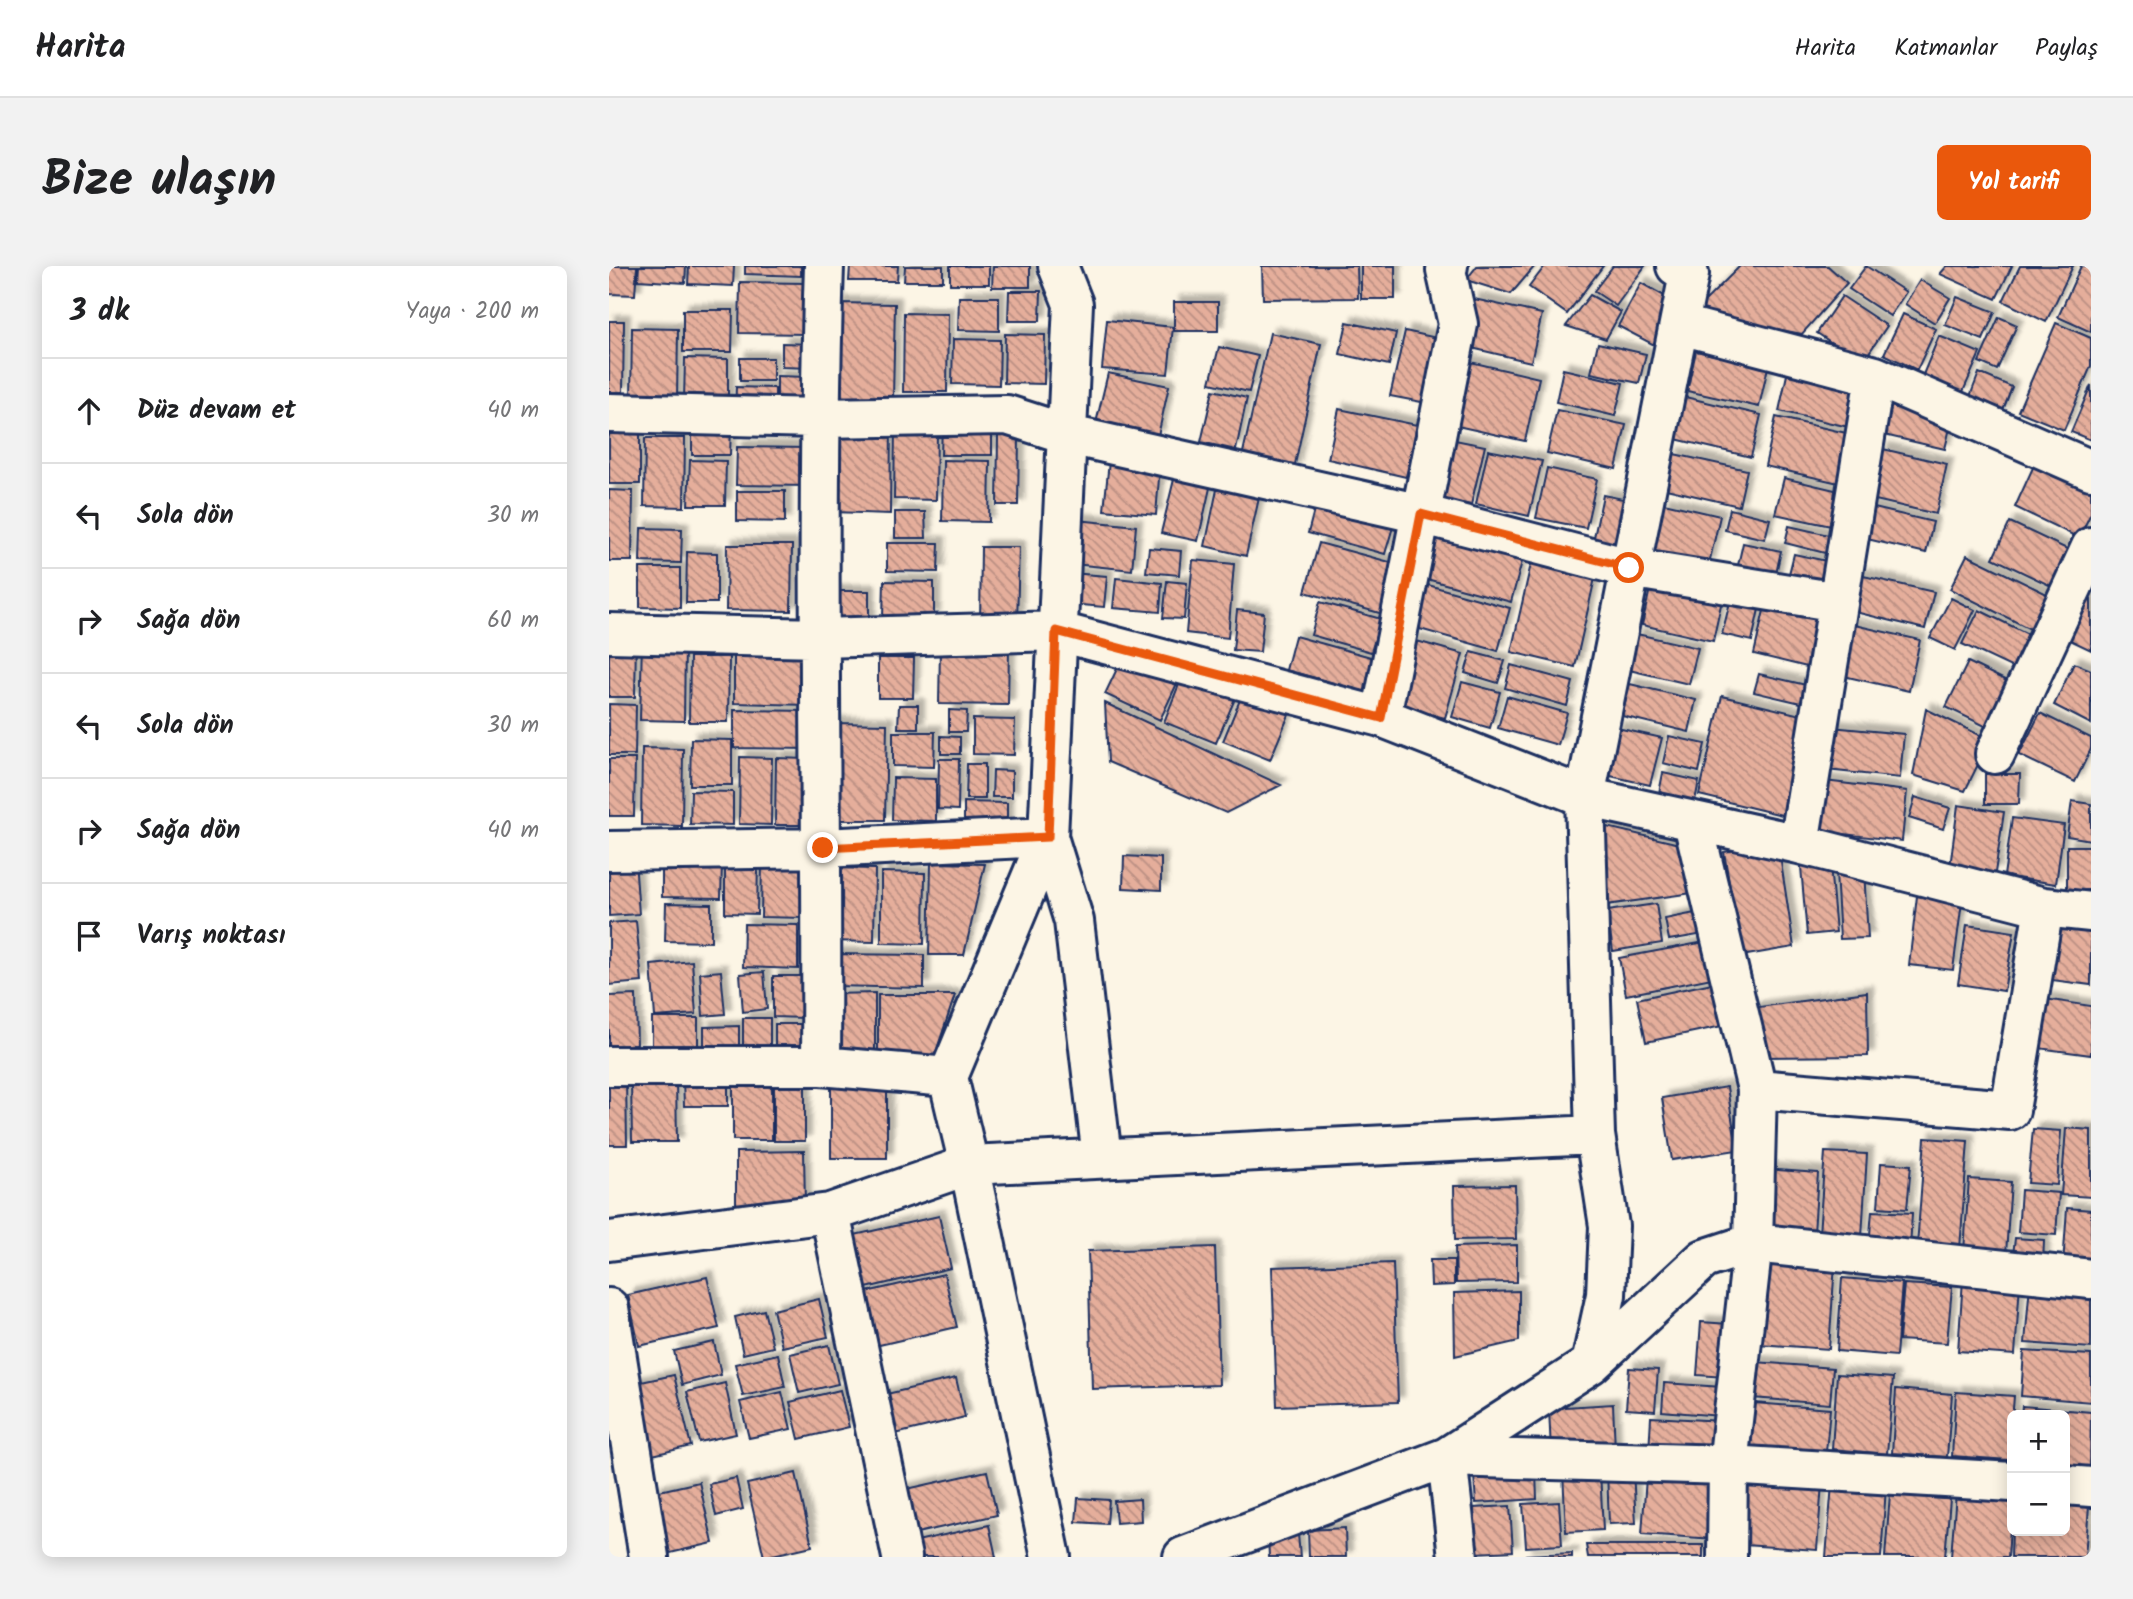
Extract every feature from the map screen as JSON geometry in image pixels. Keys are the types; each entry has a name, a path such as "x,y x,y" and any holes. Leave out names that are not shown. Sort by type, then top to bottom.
{"street":[{"path":"821,1066 823,848 819,418 824,266"},
{"path":"1058,266 1073,304 1069,435 1056,631 1048,837 1074,921 1102,1158"},
{"path":"1381,718 1458,324 1446,270 1448,266"},
{"path":"1591,1364 1606,1295 1609,1226 1595,1135 1585,797 1629,568 1681,325 1688,269"},
{"path":"1681,325 1875,376 2091,470"},
{"path":"1799,844 1875,376"},
{"path":"609,413 819,418 1007,415 1069,435 1421,514 1629,568 1837,602"},
{"path":"1995,754 2091,547"},
{"path":"609,633 820,638 1056,631 1381,718 1585,797 1799,844 2044,907 2091,912"},
{"path":"1693,822 1756,1089 1753,1243 1728,1465 1727,1557"},
{"path":"609,851 823,848 1048,837"},
{"path":"1048,837 948,1077 1051,1557"},
{"path":"1756,1089 2010,1110 2044,907"},
{"path":"609,1066 821,1066 948,1077"},
{"path":"609,1241 830,1213 969,1165 1595,1135"},
{"path":"830,1213 902,1557"},
{"path":"1183,1557 1223,1550 1447,1457 1591,1364 1704,1259 1753,1243 2091,1279"},
{"path":"609,1308 649,1557"},
{"path":"1447,1457 1728,1465 2007,1482"},
{"path":"1447,1457 1458,1557"},
{"path":"2070,1485 2091,1487"}],"building":[{"path":"609,266 637,266 635,295 609,294"},
{"path":"639,266 686,266 685,283 638,280"},
{"path":"689,266 734,266 733,286 688,284"},
{"path":"745,266 801,266 801,276 745,274"},
{"path":"850,266 898,266 897,281 849,281"},
{"path":"905,266 943,266 943,281 904,281"},
{"path":"950,266 989,266 989,284 950,284"},
{"path":"993,266 1030,266 1030,287 992,287"},
{"path":"1262,266 1357,266 1358,298 1263,299"},
{"path":"1361,266 1395,266 1395,299 1361,299"},
{"path":"1477,266 1535,266 1511,294 1466,280"},
{"path":"1545,266 1603,266 1567,314 1529,287"},
{"path":"1613,266 1645,266 1616,306 1594,291"},
{"path":"1740,266 1828,266 1847,283 1802,334 1693,313"},
{"path":"1866,266 1906,292 1890,316 1849,289"},
{"path":"1947,266 2012,266 1996,299 1940,274"},
{"path":"2020,266 2073,266 2046,322 2003,301"},
{"path":"2081,266 2091,266 2091,332 2058,317"},
{"path":"1920,280 1950,298 1935,323 1905,304"},
{"path":"740,282 806,283 806,334 739,333"},
{"path":"1641,283 1679,304 1656,346 1618,326"},
{"path":"1009,291 1041,291 1040,321 1008,321"},
{"path":"1590,295 1621,312 1606,339 1566,326"},
{"path":"1842,296 1887,326 1862,363 1817,333"},
{"path":"959,297 999,297 999,331 958,330"},
{"path":"1957,297 1995,312 1983,340 1945,325"},
{"path":"1474,299 1542,314 1531,362 1463,346"},
{"path":"1174,302 1218,302 1218,331 1174,331"},
{"path":"838,303 895,304 893,398 837,398"},
{"path":"683,310 733,310 732,352 683,352"},
{"path":"904,313 948,314 947,392 903,392"},
{"path":"1903,314 1936,329 1917,370 1884,354"},
{"path":"1999,317 2017,325 1997,370 1979,362"},
{"path":"1107,320 1173,327 1168,374 1102,369"},
{"path":"609,321 624,321 623,392 609,392"},
{"path":"1347,322 1396,333 1389,365 1340,354"},
{"path":"2056,323 2091,338 2091,366 2064,430 2018,411"},
{"path":"632,328 678,329 677,400 631,400"},
{"path":"1405,331 1446,340 1432,404 1390,396"},
{"path":"1270,333 1321,344 1294,469 1242,457"},
{"path":"1005,334 1045,335 1044,384 1004,383"},
{"path":"1939,336 1980,353 1962,394 1922,377"},
{"path":"953,339 1000,340 999,385 952,384"},
{"path":"782,343 811,344 810,368 782,367"},
{"path":"1598,343 1646,354 1639,383 1591,373"},
{"path":"1219,347 1258,356 1249,392 1210,383"},
{"path":"1696,351 1768,367 1759,407 1687,391"},
{"path":"685,358 728,359 728,401 684,400"},
{"path":"740,358 773,358 773,381 740,381"},
{"path":"1462,360 1539,378 1525,441 1448,424"},
{"path":"1563,369 1623,383 1615,416 1556,402"},
{"path":"1788,370 1862,388 1853,428 1779,411"},
{"path":"1108,373 1169,386 1158,436 1096,423"},
{"path":"1979,373 2012,387 2002,413 1969,399"},
{"path":"777,376 808,377 808,407 777,407"},
{"path":"2091,385 2091,440 2071,432"},
{"path":"736,387 775,388 775,409 735,409"},
{"path":"1213,390 1247,398 1236,450 1201,442"},
{"path":"1681,396 1761,415 1751,457 1671,438"},
{"path":"1891,404 1952,419 1945,449 1884,435"},
{"path":"1339,409 1417,425 1406,477 1328,459"},
{"path":"1557,410 1626,425 1616,469 1547,453"},
{"path":"1776,417 1855,435 1843,484 1765,466"},
{"path":"834,425 891,425 890,514 833,512"},
{"path":"942,425 992,425 992,455 941,455"},
{"path":"692,427 731,427 730,455 692,455"},
{"path":"895,429 937,430 936,500 894,499"},
{"path":"609,431 640,431 640,484 609,484"},
{"path":"998,436 1019,436 1018,505 997,505"},
{"path":"645,438 685,438 684,507 644,506"},
{"path":"1450,439 1485,446 1471,505 1437,498"},
{"path":"737,447 808,448 808,486 736,485"},
{"path":"1883,449 1947,464 1936,514 1871,499"},
{"path":"1488,450 1542,461 1529,516 1476,504"},
{"path":"1674,454 1747,470 1739,506 1666,489"},
{"path":"690,460 726,461 725,505 688,505"},
{"path":"943,460 990,461 989,522 942,521"},
{"path":"1109,461 1160,466 1156,515 1104,510"},
{"path":"2035,463 2091,490 2091,513 2079,538 2015,507"},
{"path":"1547,468 1597,479 1586,528 1536,518"},
{"path":"1176,471 1212,479 1198,541 1161,533"},
{"path":"1784,478 1839,491 1831,526 1775,514"},
{"path":"1219,480 1261,489 1246,556 1205,546"},
{"path":"609,490 633,491 632,561 609,561"},
{"path":"737,491 785,491 785,522 737,521"},
{"path":"1603,495 1633,501 1623,548 1593,542"},
{"path":"1317,499 1395,520 1385,554 1308,533"},
{"path":"1664,503 1720,516 1709,564 1653,551"},
{"path":"1870,507 1933,522 1926,553 1863,538"},
{"path":"1730,509 1770,519 1765,539 1725,530"},
{"path":"895,512 925,512 926,538 895,538"},
{"path":"1077,520 1136,526 1132,570 1073,564"},
{"path":"2010,522 2069,550 2051,586 1993,558"},
{"path":"1439,524 1526,547 1511,602 1423,578"},
{"path":"1789,526 1833,536 1829,554 1785,543"},
{"path":"641,528 682,529 681,563 640,562"},
{"path":"887,543 939,543 938,572 887,571"},
{"path":"1319,543 1397,564 1383,614 1305,592"},
{"path":"1743,543 1781,551 1774,583 1736,574"},
{"path":"727,545 792,545 791,611 726,610"},
{"path":"981,547 1019,547 1017,624 980,623"},
{"path":"1149,548 1181,551 1179,575 1146,572"},
{"path":"687,552 717,553 717,603 686,603"},
{"path":"1794,554 1831,562 1824,591 1787,582"},
{"path":"1533,555 1597,569 1575,667 1511,652"},
{"path":"1967,555 2051,596 2034,631 1950,589"},
{"path":"1193,560 1234,564 1228,638 1186,633"},
{"path":"640,568 680,568 680,608 640,607"},
{"path":"1071,573 1107,576 1104,607 1069,604"},
{"path":"1859,575 1934,592 1925,629 1851,611"},
{"path":"1116,578 1162,583 1160,612 1113,608"},
{"path":"884,581 934,582 934,617 883,617"},
{"path":"1167,581 1187,583 1184,619 1163,618"},
{"path":"1421,583 1510,608 1498,651 1409,626"},
{"path":"1651,584 1722,600 1713,641 1642,625"},
{"path":"833,591 869,591 869,625 833,624"},
{"path":"1732,594 1761,600 1752,641 1722,634"},
{"path":"1951,598 1975,610 1955,650 1930,638"},
{"path":"2088,598 2091,599 2091,650 2068,639"},
{"path":"1320,602 1381,619 1371,652 1311,635"},
{"path":"1765,606 1818,619 1807,667 1754,654"},
{"path":"1237,610 1264,613 1260,652 1233,650"},
{"path":"1979,610 2032,636 2015,669 1962,644"},
{"path":"1850,624 1920,640 1909,691 1839,675"},
{"path":"1637,634 1698,648 1689,684 1629,670"},
{"path":"1295,636 1378,659 1369,693 1286,670"},
{"path":"609,640 636,640 635,697 609,697"},
{"path":"1413,640 1463,654 1445,718 1395,705"},
{"path":"642,641 685,642 684,721 640,720"},
{"path":"734,646 808,646 807,705 734,703"},
{"path":"940,648 1009,649 1008,705 939,704"},
{"path":"1125,652 1180,677 1160,720 1105,694"},
{"path":"1471,652 1505,661 1498,683 1465,673"},
{"path":"690,657 729,657 728,722 689,722"},
{"path":"878,658 914,658 913,698 878,698"},
{"path":"1968,662 2013,684 1991,729 1946,707"},
{"path":"2074,663 2091,670 2091,724 2054,705"},
{"path":"1511,665 1573,682 1567,706 1505,688"},
{"path":"1184,672 1237,694 1216,743 1164,722"},
{"path":"1759,674 1806,685 1801,703 1754,692"},
{"path":"1462,682 1500,692 1490,728 1452,717"},
{"path":"1630,684 1696,700 1689,732 1622,716"},
{"path":"1244,690 1291,710 1270,760 1223,741"},
{"path":"1507,696 1567,713 1558,745 1498,728"},
{"path":"1722,696 1809,717 1786,816 1699,795"},
{"path":"1105,703 1281,785 1226,813 1108,762"},
{"path":"609,704 636,705 635,755 609,755"},
{"path":"899,705 918,705 918,728 898,728"},
{"path":"1926,709 1990,740 1965,791 1913,775"},
{"path":"734,710 809,711 808,749 734,748"},
{"path":"949,710 967,711 966,732 949,732"},
{"path":"2040,713 2091,738 2091,749 2075,782 2019,755"},
{"path":"973,719 1015,720 1014,755 973,754"},
{"path":"834,723 887,724 885,820 833,820"},
{"path":"1831,727 1904,734 1900,778 1827,770"},
{"path":"1617,728 1662,738 1650,785 1606,775"},
{"path":"893,732 935,732 934,767 893,766"},
{"path":"941,736 960,737 960,754 941,754"},
{"path":"1669,736 1705,744 1699,772 1663,763"},
{"path":"691,739 732,740 732,785 690,785"},
{"path":"642,748 683,749 682,826 641,825"},
{"path":"740,757 772,758 771,825 739,824"},
{"path":"776,758 807,759 806,825 775,825"},
{"path":"609,759 635,759 634,816 609,816"},
{"path":"939,759 959,759 958,810 938,809"},
{"path":"967,764 985,764 985,799 966,799"},
{"path":"993,770 1012,771 1012,797 992,797"},
{"path":"1663,773 1699,781 1695,801 1659,793"},
{"path":"1985,774 2020,774 2019,804 1985,804"},
{"path":"893,778 936,779 936,821 892,820"},
{"path":"1816,780 1907,791 1902,841 1810,830"},
{"path":"691,791 733,792 733,825 690,824"},
{"path":"1915,797 1950,808 1943,829 1909,818"},
{"path":"2072,801 2091,804 2091,840 2067,836"},
{"path":"964,802 1007,803 1007,825 964,825"},
{"path":"1958,805 2004,812 1995,873 1950,867"},
{"path":"2012,818 2064,825 2056,884 2004,876"},
{"path":"1594,824 1680,844 1693,893 1606,905"},
{"path":"1778,843 1794,947 1741,956 1724,852"},
{"path":"2067,846 2091,846 2091,890 2067,890"},
{"path":"1829,854 1836,932 1807,935 1800,856"},
{"path":"1124,856 1161,858 1161,890 1123,888"},
{"path":"635,860 639,914 609,916 609,862"},
{"path":"725,860 758,860 757,914 725,913"},
{"path":"662,862 722,863 721,898 662,897"},
{"path":"762,862 805,863 804,918 761,917"},
{"path":"931,863 985,864 964,955 929,955"},
{"path":"827,868 875,869 874,942 826,941"},
{"path":"1864,870 1868,938 1840,939 1836,872"},
{"path":"881,872 925,873 924,944 881,943"},
{"path":"1917,896 1962,902 1953,970 1909,965"},
{"path":"666,903 711,904 711,942 665,941"},
{"path":"1656,904 1662,943 1613,951 1607,911"},
{"path":"1700,912 1704,934 1669,940 1665,919"},
{"path":"636,921 642,982 609,985 609,923"},
{"path":"2052,922 2091,927 2091,985 2044,979"},
{"path":"744,924 798,925 798,969 743,967"},
{"path":"1967,925 2014,932 2004,991 1958,984"},
{"path":"1705,942 1712,978 1626,995 1619,958"},
{"path":"833,954 924,955 924,988 833,986"},
{"path":"692,961 696,1014 655,1017 651,965"},
{"path":"721,971 725,1014 703,1016 700,973"},
{"path":"764,972 767,1009 743,1012 740,974"},
{"path":"773,976 804,976 804,1018 773,1017"},
{"path":"1717,982 1727,1025 1646,1042 1637,999"},
{"path":"1867,992 1868,1056 1762,1057 1752,1008"},
{"path":"875,993 875,1056 831,1056 831,994"},
{"path":"636,995 637,1049 609,1050 609,996"},
{"path":"878,995 955,995 934,1058 878,1057"},
{"path":"2045,999 2091,1006 2091,1055 2038,1048"},
{"path":"652,1018 698,1018 698,1058 652,1058"},
{"path":"743,1018 770,1018 770,1049 743,1049"},
{"path":"775,1024 804,1024 805,1053 775,1053"},
{"path":"739,1026 739,1056 704,1056 704,1027"},
{"path":"609,1076 626,1076 627,1145 609,1145"},
{"path":"631,1079 676,1079 677,1142 632,1142"},
{"path":"683,1079 728,1079 728,1106 684,1106"},
{"path":"774,1081 805,1081 805,1141 774,1141"},
{"path":"887,1082 887,1158 831,1158 831,1083"},
{"path":"733,1087 772,1087 772,1140 733,1140"},
{"path":"1727,1087 1737,1150 1672,1160 1662,1098"},
{"path":"2066,1128 2091,1130 2091,1197 2061,1195"},
{"path":"2033,1129 2061,1131 2057,1185 2028,1183"},
{"path":"1925,1138 1968,1141 1960,1249 1917,1246"},
{"path":"804,1151 805,1205 736,1206 736,1152"},
{"path":"1825,1152 1867,1154 1862,1237 1819,1234"},
{"path":"1881,1163 1911,1165 1907,1209 1878,1207"},
{"path":"1764,1169 1818,1173 1814,1233 1759,1229"},
{"path":"1969,1179 2011,1182 2006,1254 1964,1251"},
{"path":"1515,1185 1516,1239 1455,1240 1454,1186"},
{"path":"2021,1190 2059,1193 2056,1235 2018,1232"},
{"path":"2067,1208 2091,1210 2091,1267 2063,1265"},
{"path":"1872,1211 1912,1213 1910,1249 1869,1246"},
{"path":"939,1216 951,1268 862,1289 850,1236"},
{"path":"2015,1238 2044,1240 2043,1266 2012,1263"},
{"path":"1517,1245 1517,1282 1456,1283 1455,1247"},
{"path":"1215,1247 1219,1385 1092,1389 1088,1251"},
{"path":"1765,1259 1835,1264 1829,1349 1759,1344"},
{"path":"1430,1260 1454,1260 1454,1285 1431,1286"},
{"path":"1393,1263 1398,1402 1277,1406 1272,1267"},
{"path":"944,1274 957,1327 875,1346 862,1293"},
{"path":"707,1277 719,1328 639,1346 628,1295"},
{"path":"1842,1278 1902,1283 1896,1356 1837,1351"},
{"path":"1963,1279 2020,1283 2015,1355 1958,1351"},
{"path":"2030,1283 2091,1288 2091,1348 2025,1343"},
{"path":"1904,1284 1952,1287 1947,1343 1899,1340"},
{"path":"1519,1291 1519,1341 1455,1356 1454,1293"},
{"path":"819,1299 828,1337 782,1347 773,1310"},
{"path":"764,1310 773,1347 743,1354 735,1317"},
{"path":"1701,1322 1729,1324 1725,1377 1697,1375"},
{"path":"714,1342 721,1375 682,1385 674,1351"},
{"path":"829,1345 838,1384 799,1393 790,1354"},
{"path":"2024,1351 2091,1355 2091,1402 2021,1396"},
{"path":"778,1354 785,1387 743,1396 735,1364"},
{"path":"1755,1362 1833,1368 1830,1404 1752,1398"},
{"path":"1629,1368 1658,1370 1655,1411 1626,1409"},
{"path":"1837,1374 1893,1378 1887,1454 1832,1449"},
{"path":"674,1375 691,1446 644,1457 627,1385"},
{"path":"956,1378 965,1417 887,1436 878,1396"},
{"path":"725,1383 736,1434 699,1442 687,1392"},
{"path":"1664,1383 1722,1387 1720,1416 1662,1411"},
{"path":"1896,1389 1952,1394 1947,1457 1892,1453"},
{"path":"840,1390 849,1427 799,1439 790,1402"},
{"path":"782,1392 791,1429 749,1438 740,1402"},
{"path":"1956,1392 2014,1396 2013,1410 2007,1410 2007,1460 1952,1456"},
{"path":"1754,1403 1830,1409 1826,1452 1751,1446"},
{"path":"1613,1404 1615,1449 1551,1452 1549,1408"},
{"path":"2022,1406 2068,1410 2022,1410"},
{"path":"2070,1410 2091,1412 2090,1469 2070,1467"},
{"path":"1651,1417 1722,1421 1719,1457 1649,1452"},
{"path":"987,1471 997,1515 908,1535 898,1491"},
{"path":"1600,1471 1603,1530 1566,1532 1563,1473"},
{"path":"1633,1471 1636,1523 1609,1524 1607,1472"},
{"path":"1536,1472 1537,1499 1476,1503 1474,1476"},
{"path":"796,1473 812,1546 764,1557 747,1484"},
{"path":"1646,1477 1718,1482 1714,1539 1642,1534"},
{"path":"736,1478 743,1509 716,1516 709,1484"},
{"path":"1749,1478 1822,1483 1817,1550 1744,1545"},
{"path":"699,1482 713,1543 670,1553 655,1492"},
{"path":"1832,1484 1886,1488 1881,1557 1826,1557"},
{"path":"1956,1493 2007,1497 2008,1557 1951,1557"},
{"path":"1890,1494 1950,1499 1945,1557 1885,1557"},
{"path":"1078,1498 1109,1500 1107,1524 1076,1522"},
{"path":"1140,1499 1141,1521 1116,1523 1114,1501"},
{"path":"1559,1502 1562,1545 1526,1547 1523,1504"},
{"path":"2070,1504 2089,1506 2085,1557 2011,1557 2012,1536 2070,1536"},
{"path":"1510,1506 1513,1551 1475,1553 1473,1508"},
{"path":"989,1525 996,1557 911,1557 908,1543"},
{"path":"1345,1528 1346,1557 1309,1557 1308,1530"},
{"path":"1298,1534 1300,1557 1269,1557 1268,1535"},
{"path":"1586,1545 1703,1545 1703,1557 1588,1557"},
{"path":"1572,1553 1572,1557 1526,1557 1526,1555"}],"route":[{"path":"823,848 1048,837 1056,631 1381,718 1421,514 1629,568"}]}
